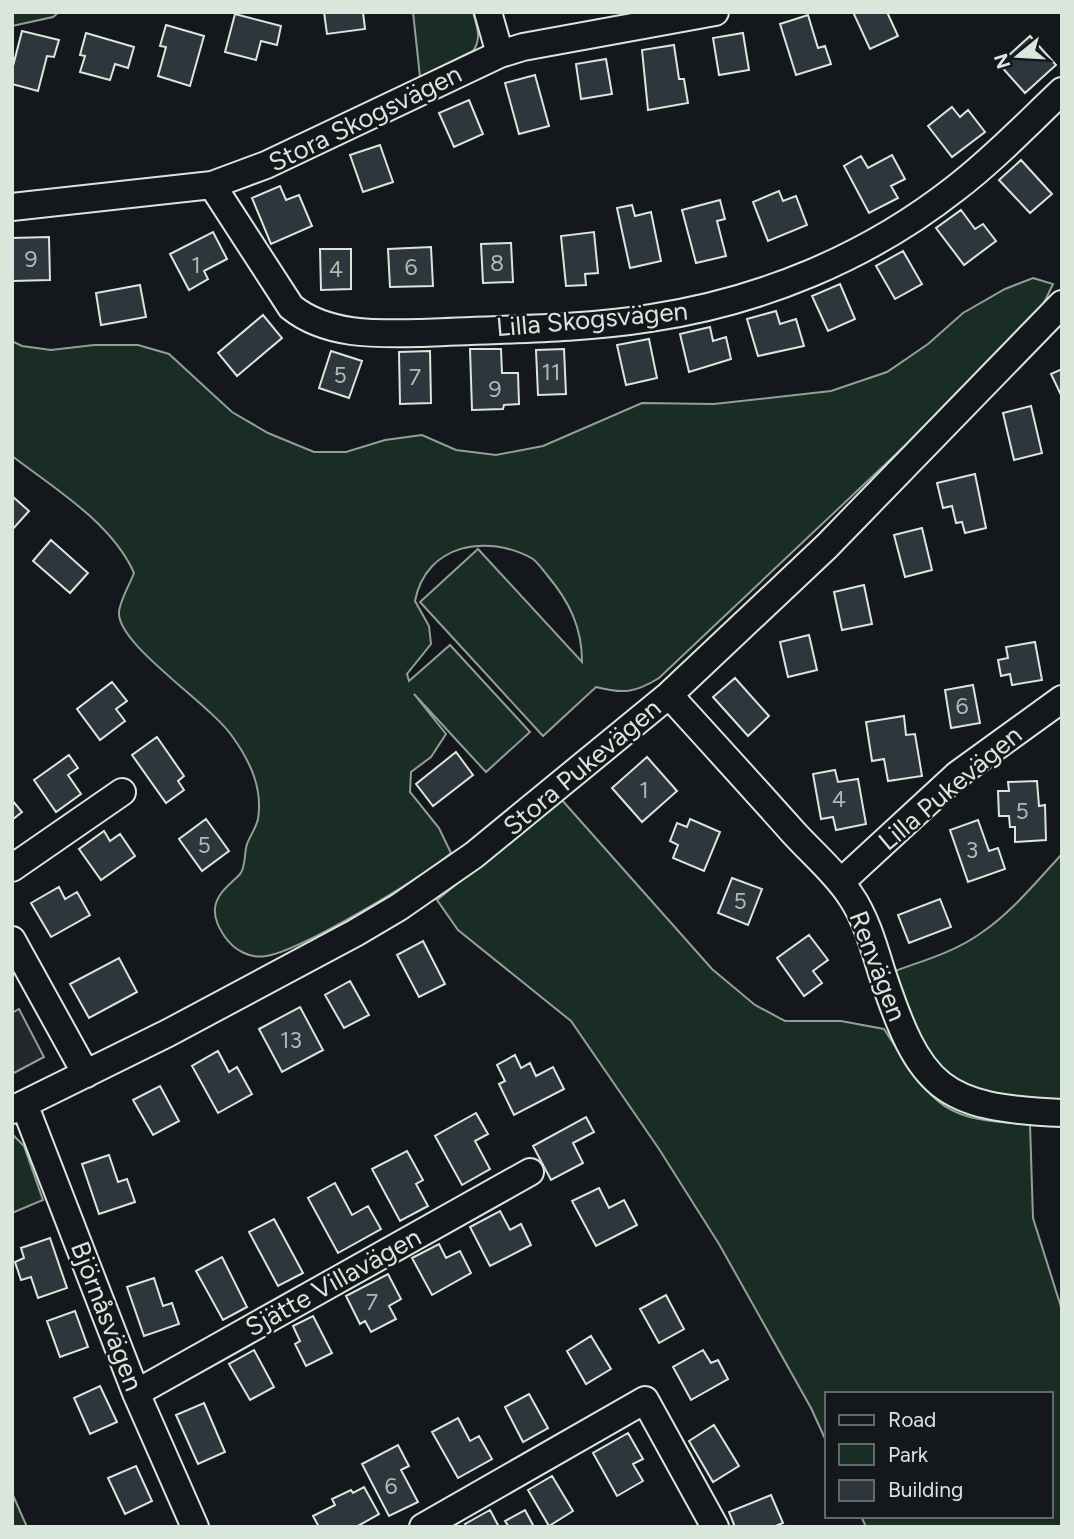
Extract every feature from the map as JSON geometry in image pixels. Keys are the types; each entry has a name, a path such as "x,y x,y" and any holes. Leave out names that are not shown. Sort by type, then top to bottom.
{"street":[{"path":"488,12 500,54"},
{"name":"Stora Skogsvägen","path":"12,207 212,185 266,165 500,54 523,47 715,12"},
{"name":"Lilla Skogsvägen","path":"212,185 291,307 306,319 329,327 422,333 648,319 690,312 781,286 856,253 958,187 1062,91"},
{"name":"Stora Pukevägen","path":"18,1107 179,1027 409,901 485,846 669,695 827,546 1062,303"},
{"name":"Renvägen","path":"669,695 841,882 860,912 902,1030 931,1076 963,1100 1006,1110 1062,1113"},
{"name":"Lilla Pukevägen","path":"841,882 957,775 1062,699"},
{"path":"12,868 122,792"},
{"path":"12,940 86,1074"},
{"name":"Björnåsvägen","path":"18,1107 136,1393 195,1527"},
{"name":"Sjätte Villavägen","path":"136,1393 530,1172"},
{"path":"423,1527 645,1400 715,1527"}],"green space":[{"path":"12,12 59,12 53,17 12,26"},
{"path":"413,12 473,12 478,32 476,46 473,51 420,77"},
{"path":"1033,278 1053,284 1043,305 911,440 659,678 629,691 596,687 543,736 420,602 478,549 582,662 580,637 573,615 562,595 533,559 515,551 478,546 445,556 421,582 415,601 429,626 431,644 407,674 409,681 450,645 530,732 486,772 414,694 446,734 431,757 411,772 410,792 439,828 451,853 361,912 283,951 254,956 243,953 229,942 217,923 215,908 221,893 242,871 247,844 257,822 259,796 254,775 238,745 221,723 149,658 123,626 119,609 134,573 112,538 63,494 12,456 12,341 22,346 51,350 94,345 138,345 169,354 232,412 268,433 314,452 346,452 385,440 422,435 456,450 496,455 543,446 642,403 714,404 831,391 887,372 928,344 963,313 1005,289"},
{"path":"561,799 712,969 755,1005 785,1021 841,1021 884,1029 914,1074 940,1103 975,1118 1030,1124 1033,1218 1061,1307 1062,1527 866,1527 862,1518 1053,1518 1053,1392 825,1392 825,1439 811,1408 719,1244 659,1149 571,1021 458,930 437,900"},
{"path":"1062,854 1062,1102 1007,1098 975,1092 957,1084 931,1059 912,1025 892,972 971,940 1013,906"},
{"path":"12,1134 24,1146 43,1200 12,1213"},
{"path":"12,1493 27,1527 12,1527"}],"shaded area":[{"path":"19,1009 44,1057 12,1074 12,1013"}],"building":[{"path":"324,12 363,12 365,29 327,34"},
{"path":"853,12 887,12 898,36 870,49"},
{"path":"235,14 281,26 277,45 261,41 256,60 225,52"},
{"path":"808,15 818,48 825,46 831,64 796,75 780,24"},
{"path":"166,25 204,36 190,86 158,76 166,47 160,46"},
{"path":"22,31 59,40 54,57 47,56 38,91 12,84 12,70"},
{"path":"86,33 134,47 128,68 115,64 110,80 80,72 85,56 80,55"},
{"path":"743,33 749,70 719,75 713,38"},
{"path":"1030,36 1056,65 1025,93 999,64"},
{"path":"674,45 679,79 684,79 688,103 648,110 642,50"},
{"path":"606,59 612,94 581,99 576,64"},
{"path":"535,75 549,126 519,134 505,83"},
{"path":"469,100 483,134 454,147 439,113"},
{"path":"952,107 960,117 968,110 985,132 952,157 928,126"},
{"path":"380,145 393,182 363,192 350,155"},
{"path":"892,155 905,179 891,186 898,198 869,213 844,166 861,156 868,168"},
{"path":"1021,160 1052,194 1030,213 999,180"},
{"path":"280,186 286,200 299,195 312,226 271,244 252,198"},
{"path":"779,191 783,201 796,196 807,225 768,241 753,202"},
{"path":"720,200 725,219 717,221 726,256 696,263 682,210"},
{"path":"632,205 635,216 651,212 661,261 630,268 617,208"},
{"path":"961,210 975,229 983,224 996,241 964,265 936,228"},
{"path":"213,232 227,259 204,271 208,279 189,290 170,254"},
{"path":"594,232 598,273 585,274 586,285 566,286 561,236"},
{"path":"49,237 50,280 12,281 12,238"},
{"path":"511,243 513,282 483,283 481,244"},
{"path":"431,247 433,286 390,287 388,249"},
{"path":"320,249 351,249 351,289 321,290"},
{"path":"903,251 922,284 895,299 876,266"},
{"path":"840,284 855,319 828,331 812,296"},
{"path":"140,285 146,317 101,325 96,293"},
{"path":"776,311 780,324 796,319 804,346 758,356 747,319"},
{"path":"263,315 282,338 237,376 218,353"},
{"path":"710,327 713,341 726,337 731,359 689,372 680,334"},
{"path":"649,339 657,378 626,385 617,345"},
{"path":"470,349 501,349 502,373 518,373 519,404 504,405 503,409 472,410"},
{"path":"564,349 566,394 538,395 536,350"},
{"path":"331,351 362,361 349,398 319,388"},
{"path":"430,351 431,403 400,404 399,352"},
{"path":"1062,369 1062,397 1051,374"},
{"path":"1031,406 1042,453 1014,460 1003,413"},
{"path":"975,474 986,528 965,533 962,522 956,523 952,506 943,508 937,483"},
{"path":"12,496 29,511 12,530"},
{"path":"922,528 932,570 905,577 894,535"},
{"path":"51,540 88,573 70,593 33,561"},
{"path":"864,585 872,624 842,630 834,592"},
{"path":"809,635 817,670 788,677 780,642"},
{"path":"1035,642 1042,680 1012,685 1010,674 1001,676 998,660 1008,658 1006,647"},
{"path":"735,678 769,716 748,736 713,697"},
{"path":"112,682 127,701 116,709 125,721 100,740 77,709"},
{"path":"973,685 980,723 951,728 945,690"},
{"path":"904,716 906,735 915,734 922,776 888,781 884,759 872,761 866,722"},
{"path":"157,737 184,776 178,781 184,790 166,803 132,755"},
{"path":"456,752 473,775 433,806 416,784"},
{"path":"69,755 78,768 68,775 81,794 56,812 34,780"},
{"path":"647,757 677,791 642,822 612,788"},
{"path":"835,770 838,782 858,779 866,824 836,830 833,817 821,819 813,774"},
{"path":"1037,781 1039,806 1045,805 1046,840 1015,842 1015,827 1010,827 1009,816 999,816 998,791 1009,791 1008,782"},
{"path":"12,800 22,812 12,820"},
{"path":"206,819 229,851 202,871 179,839"},
{"path":"690,819 720,832 704,871 673,858 678,845 670,841 677,823 687,827"},
{"path":"978,820 989,851 998,848 1005,869 968,882 950,830"},
{"path":"104,831 110,841 120,834 135,856 101,880 79,849"},
{"path":"732,878 762,889 748,925 718,913"},
{"path":"59,887 65,899 77,892 90,915 51,937 31,903"},
{"path":"940,899 951,927 909,943 898,915"},
{"path":"809,935 828,960 813,971 822,983 804,996 777,958"},
{"path":"423,941 445,984 419,997 397,955"},
{"path":"119,958 137,992 89,1018 70,984"},
{"path":"350,981 369,1015 344,1028 325,995"},
{"path":"300,1007 323,1050 282,1072 259,1029"},
{"path":"218,1051 229,1072 237,1067 252,1094 218,1113 192,1066"},
{"path":"515,1055 521,1068 530,1063 536,1076 553,1067 564,1089 514,1115 499,1084 505,1081 497,1065"},
{"path":"160,1086 179,1121 153,1135 133,1100"},
{"path":"476,1113 488,1134 475,1141 490,1169 462,1185 435,1136"},
{"path":"586,1117 594,1132 573,1143 583,1163 551,1180 533,1146"},
{"path":"407,1151 423,1180 416,1184 428,1206 400,1221 372,1169"},
{"path":"109,1155 118,1182 127,1179 135,1202 99,1214 82,1164"},
{"path":"335,1183 352,1215 368,1206 381,1229 338,1253 308,1198"},
{"path":"599,1188 609,1208 624,1200 637,1225 596,1246 572,1201"},
{"path":"500,1211 510,1230 521,1224 531,1245 490,1266 470,1227"},
{"path":"274,1219 303,1273 278,1286 249,1232"},
{"path":"50,1238 67,1288 38,1298 31,1277 21,1280 15,1262 24,1258 21,1248"},
{"path":"439,1244 446,1258 460,1251 471,1273 432,1295 412,1258"},
{"path":"222,1257 247,1307 223,1320 196,1271"},
{"path":"388,1274 401,1299 389,1306 396,1319 371,1332 365,1321 360,1324 346,1296"},
{"path":"154,1278 163,1306 172,1303 179,1324 144,1336 127,1287"},
{"path":"666,1295 684,1329 659,1343 640,1309"},
{"path":"75,1311 88,1347 60,1357 47,1321"},
{"path":"313,1316 332,1353 306,1366 295,1344 300,1341 293,1326"},
{"path":"591,1336 611,1369 586,1384 567,1351"},
{"path":"254,1350 274,1387 250,1400 229,1364"},
{"path":"703,1350 711,1363 718,1360 728,1379 691,1400 673,1367"},
{"path":"100,1386 117,1422 90,1434 74,1398"},
{"path":"529,1394 548,1428 523,1442 505,1407"},
{"path":"204,1403 225,1452 198,1464 176,1415"},
{"path":"458,1418 470,1441 479,1436 492,1459 458,1478 432,1432"},
{"path":"714,1425 739,1466 713,1482 689,1441"},
{"path":"628,1433 643,1459 633,1464 643,1481 617,1496 593,1453"},
{"path":"398,1445 409,1466 401,1470 418,1502 389,1516 362,1464"},
{"path":"136,1466 152,1501 125,1514 108,1478"},
{"path":"552,1476 573,1511 549,1526 528,1490"},
{"path":"364,1487 379,1514 356,1527 319,1527 313,1516 335,1505 332,1499"},
{"path":"771,1495 783,1523 773,1527 735,1527 729,1512"},
{"path":"490,1510 499,1527 467,1527 465,1524"},
{"path":"525,1510 534,1527 509,1527 505,1521"}]}
